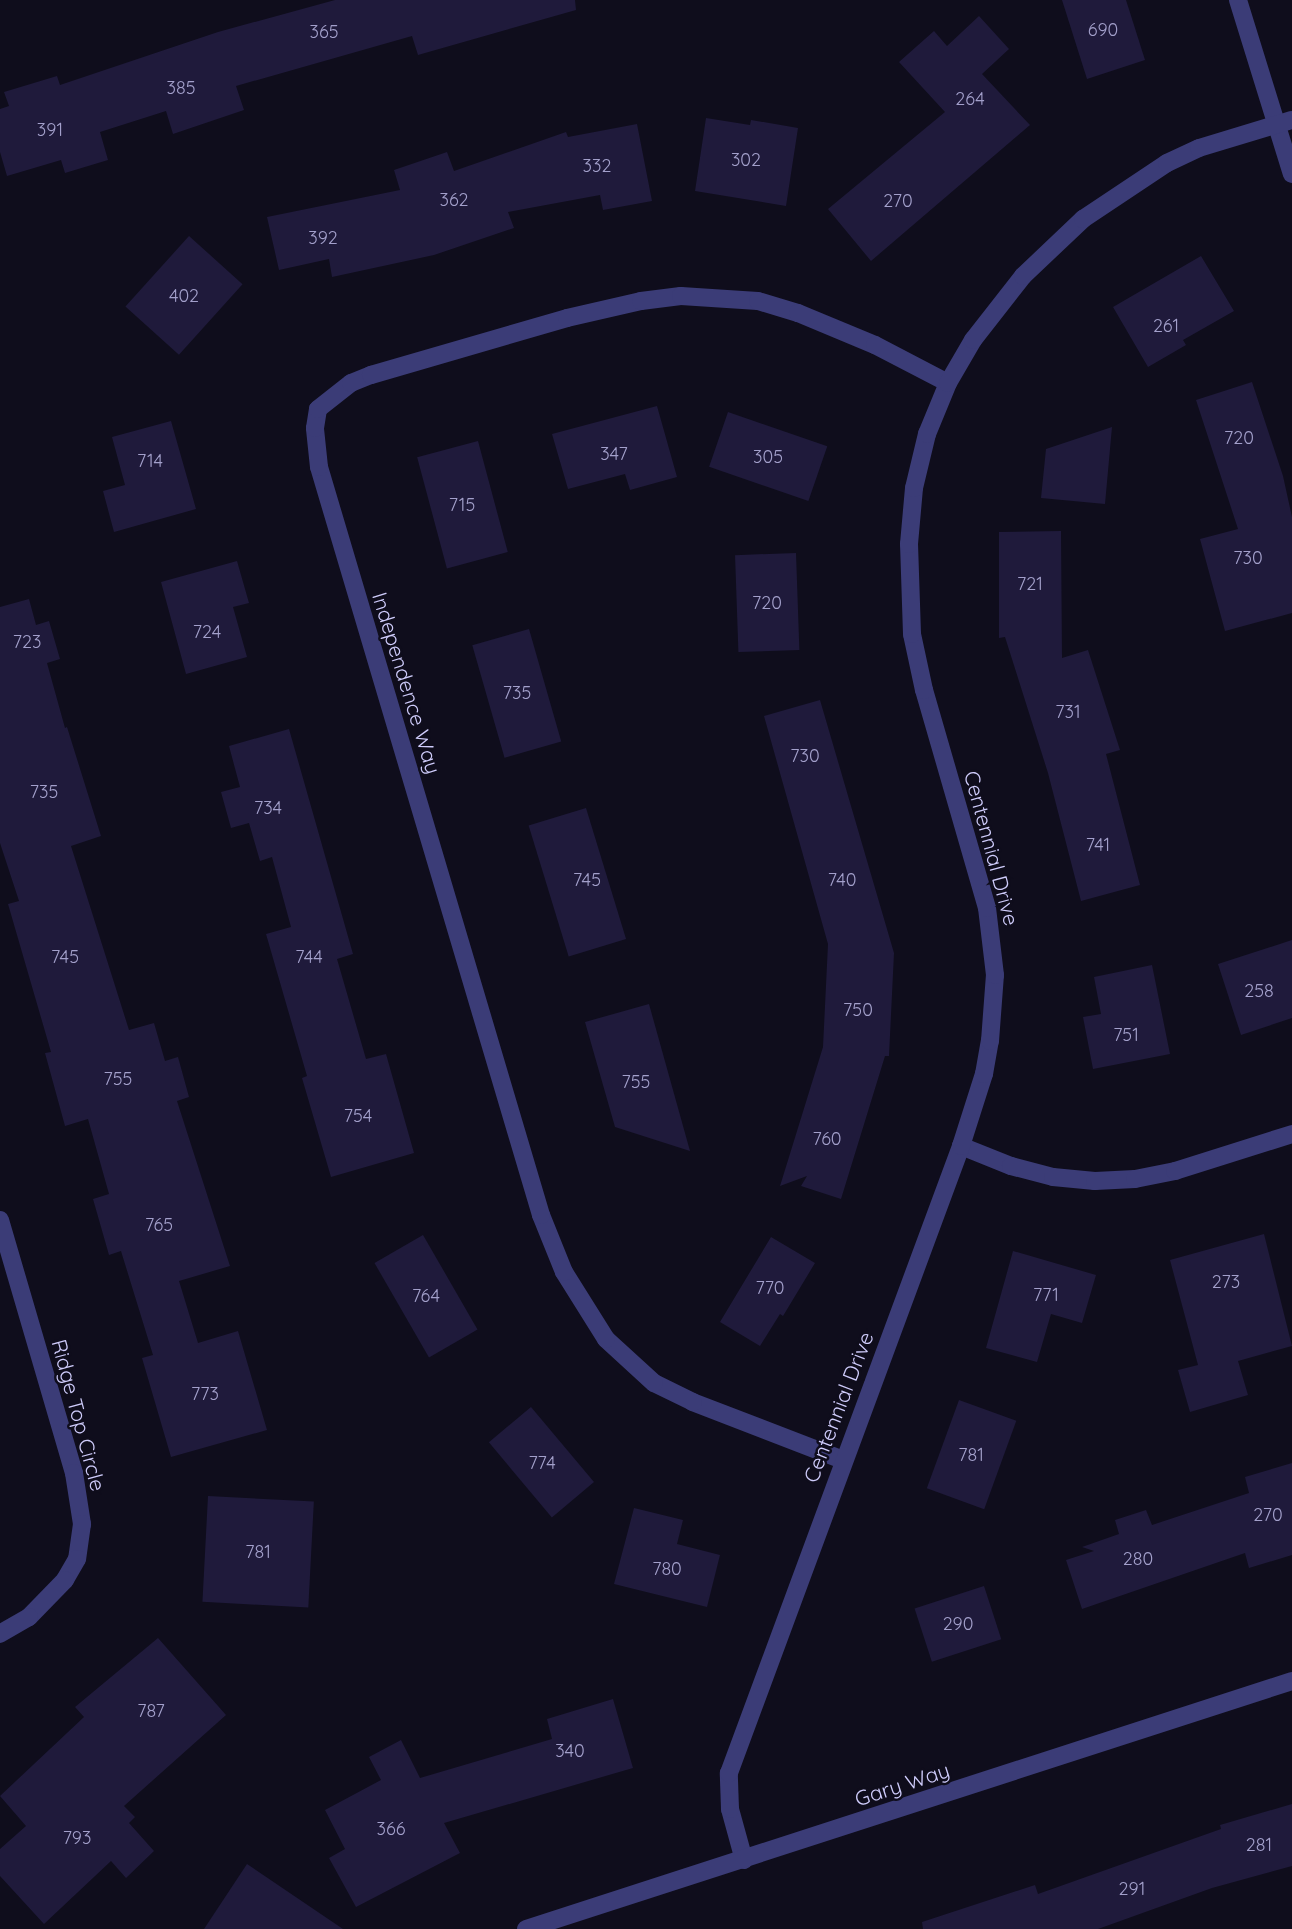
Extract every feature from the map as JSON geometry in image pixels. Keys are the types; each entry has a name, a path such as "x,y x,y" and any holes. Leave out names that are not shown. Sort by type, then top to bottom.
{"street":[{"path":"1238,0 1284,123 1292,174"},
{"name":"Centennial Drive","path":"744,1860 730,1809 729,1773 961,1146 990,1041 995,986 992,940 980,876 917,662 908,573 914,488 927,434 948,383 974,340 1006,296 1050,249 1083,219 1167,163 1199,148 1284,123"},
{"name":"Independence Way","path":"843,1460 693,1402 654,1383 606,1339 564,1272 541,1215 323,480 315,428 318,409 351,383 371,375 567,318 681,296 758,302 799,313 875,345 948,383"},
{"path":"961,1146 1011,1166 1053,1177 1095,1181 1135,1179 1175,1171 1292,1134"},
{"name":"Ridge Top Circle","path":"0,1220 74,1473 82,1524 78,1559 65,1580 29,1617 0,1634"},
{"name":"Gary Way","path":"527,1929 1292,1681"}],"building":[{"path":"335,0 575,0 576,10 418,55 412,36 236,86 244,110 173,134 166,111 100,132 108,160 65,173 61,160 7,176 0,152 0,109 9,106 4,92 57,76 60,85 218,32"},
{"path":"1062,0 1126,0 1145,60 1087,79"},
{"path":"979,16 1009,49 982,74 1030,125 871,261 828,209 945,112 899,62 934,31 947,46"},
{"path":"706,118 750,125 751,120 798,128 786,206 695,191"},
{"path":"637,124 652,201 603,210 600,195 508,212 514,228 434,255 332,277 329,259 279,270 267,217 400,190 394,170 447,152 454,171 566,132 568,137"},
{"path":"189,236 243,284 179,355 125,307"},
{"path":"1201,256 1234,311 1183,340 1186,345 1148,367 1113,307"},
{"path":"1252,382 1283,476 1292,517 1292,613 1225,631 1200,539 1238,529 1196,400"},
{"path":"657,406 677,477 630,490 625,474 568,489 552,434"},
{"path":"728,412 827,446 808,501 709,467"},
{"path":"171,421 196,509 114,532 103,491 125,485 112,437"},
{"path":"1112,427 1105,504 1041,498 1046,449"},
{"path":"478,441 508,552 447,568 417,457"},
{"path":"1061,531 1062,658 1088,650 1120,750 1106,754 1140,885 1081,901 1048,773 1005,637 999,638 999,532"},
{"path":"796,553 799,650 738,652 735,555"},
{"path":"237,561 249,603 233,607 247,657 186,674 161,582"},
{"path":"29,599 36,625 49,621 60,659 47,663 65,728 67,727 101,836 71,846 129,1030 154,1023 165,1061 178,1057 189,1097 177,1101 230,1266 179,1281 198,1343 238,1331 267,1430 171,1457 142,1358 153,1355 121,1251 109,1255 93,1199 109,1194 88,1119 65,1126 45,1053 51,1052 8,904 19,901 0,843 0,607"},
{"path":"529,629 561,741 505,758 472,645"},
{"path":"820,700 894,953 889,1056 885,1056 841,1199 801,1186 807,1176 780,1186 823,1047 828,944 764,716"},
{"path":"289,729 353,954 337,959 366,1059 386,1054 414,1153 331,1177 302,1078 307,1076 266,934 291,927 272,857 260,861 249,823 231,828 221,792 240,787 229,746"},
{"path":"586,808 626,939 569,957 529,826"},
{"path":"1292,940 1292,1018 1241,1035 1218,964"},
{"path":"1152,965 1170,1054 1093,1069 1083,1017 1101,1014 1094,977"},
{"path":"649,1004 690,1151 615,1127 585,1022"},
{"path":"1264,1234 1292,1346 1238,1361 1248,1395 1190,1412 1178,1370 1198,1365 1170,1260"},
{"path":"423,1235 478,1329 429,1357 375,1263"},
{"path":"771,1237 815,1263 783,1316 780,1314 760,1346 720,1322"},
{"path":"1013,1251 1096,1275 1082,1323 1051,1314 1037,1362 986,1348"},
{"path":"959,1400 1016,1421 984,1509 927,1488"},
{"path":"531,1407 594,1482 552,1517 489,1442"},
{"path":"1292,1463 1292,1555 1249,1568 1245,1553 1082,1609 1066,1560 1094,1551 1082,1547 1119,1534 1115,1520 1146,1510 1152,1525 1249,1493 1245,1477"},
{"path":"208,1496 314,1502 308,1607 202,1602"},
{"path":"634,1508 683,1520 677,1544 720,1555 707,1607 614,1584"},
{"path":"984,1586 1001,1639 932,1662 915,1609"},
{"path":"158,1638 226,1715 124,1806 135,1817 129,1823 154,1851 126,1878 111,1861 44,1924 0,1876 0,1849 26,1826 0,1796 84,1717 75,1707"},
{"path":"613,1699 633,1768 444,1823 460,1853 356,1907 329,1858 345,1849 325,1810 381,1780 369,1757 401,1740 420,1778 552,1739 547,1719"},
{"path":"1292,1804 1292,1866 1212,1888 1098,1929 923,1929 922,1922 1035,1885 1038,1894 1221,1829 1220,1825"},
{"path":"247,1864 343,1929 204,1929"}]}
